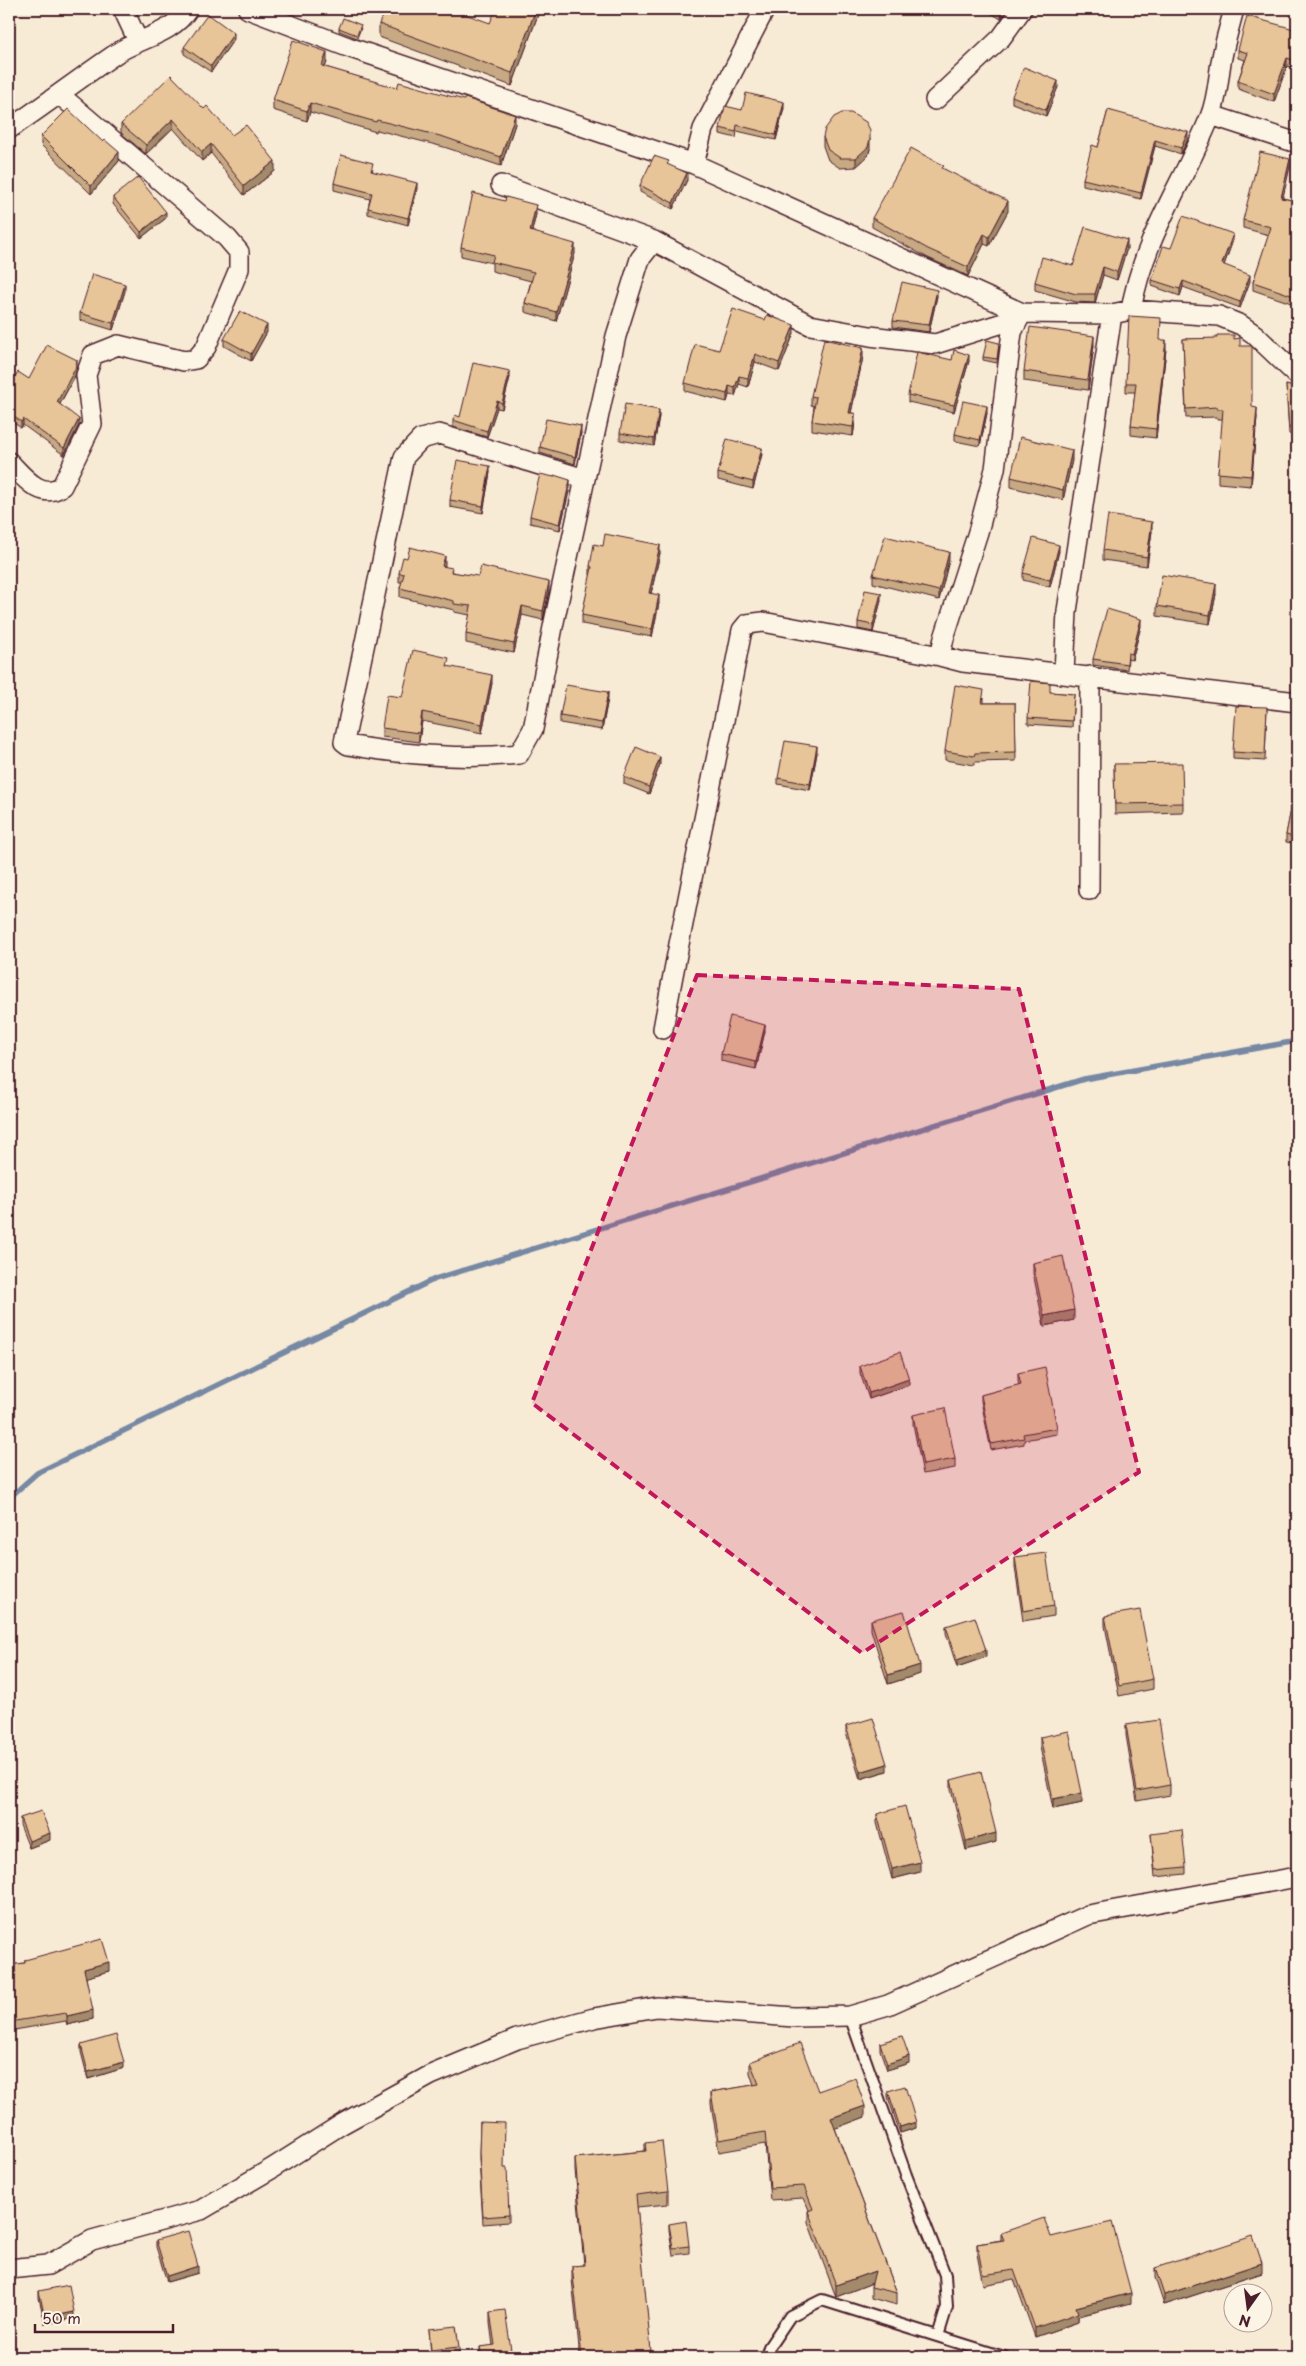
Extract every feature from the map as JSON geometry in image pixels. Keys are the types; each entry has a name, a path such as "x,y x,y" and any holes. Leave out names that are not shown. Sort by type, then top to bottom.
{"street":[{"path":"123,9 138,41"},
{"path":"9,129 60,95 117,53 138,41 164,32 188,9"},
{"path":"248,9 348,47 694,164 1021,316"},
{"path":"694,164 703,128 765,9"},
{"path":"934,100 1001,38 1022,9"},
{"path":"1131,310 1136,280 1160,218 1212,114 1222,56 1234,9"},
{"path":"9,462 34,487 46,492 55,492 62,486 92,424 86,375 93,355 118,345 184,361 196,359 206,347 239,269 239,252 227,238 60,95"},
{"path":"1212,114 1297,143"},
{"path":"502,184 654,241 810,325 870,336 935,344 1021,316 1112,314 1131,310 1219,316 1241,325 1254,334 1297,375"},
{"path":"585,479 439,434 422,439 404,457 344,742 348,745 406,754 483,757 519,754 533,729 616,336 640,258 654,241"},
{"path":"1064,673 1067,611 1112,314"},
{"path":"940,656 978,532 995,468 1012,332 1021,316"},
{"path":"664,1029 688,891 712,787 742,630 747,624 763,622 963,662 1297,702"},
{"path":"1089,890 1090,676"},
{"path":"9,2269 48,2265 92,2240 201,2210 342,2124 431,2075 517,2039 594,2018 657,2007 794,2017 850,2016 888,2005 1088,1915 1297,1878"}],"lane":[{"path":"850,2016 906,2175 945,2275 948,2294 938,2336"},
{"path":"766,2357 769,2346 790,2316 822,2300 1004,2357"}],"highlighted area":[{"path":"697,975 1019,989 1139,1472 862,1653 532,1403"}],"building":[{"path":"385,9 451,9 490,23 496,9 536,9 512,73 379,24"},
{"path":"208,14 234,33 211,66 184,47"},
{"path":"1247,16 1294,29 1297,19 1297,61 1287,58 1274,94 1238,81 1248,53 1238,50"},
{"path":"343,18 361,25 357,35 339,28"},
{"path":"293,40 327,52 322,66 397,88 399,82 464,100 465,98 515,115 501,157 444,137 377,120 376,122 310,103 307,111 273,100"},
{"path":"1024,67 1058,81 1046,110 1012,96"},
{"path":"171,75 204,109 207,106 232,135 246,125 275,161 244,186 211,144 202,152 173,119 146,145 121,124"},
{"path":"746,93 784,102 776,135 737,125 736,132 720,128 725,106 742,110"},
{"path":"68,109 103,142 105,140 119,152 91,186 41,136"},
{"path":"1108,110 1188,132 1181,148 1155,140 1141,193 1083,179 1092,145 1098,147"},
{"path":"842,113 851,113 866,122 870,130 868,147 856,158 840,158 828,150 823,137 825,129 834,117"},
{"path":"911,148 944,166 942,168 1008,201 989,237 984,234 968,267 928,249 872,218"},
{"path":"1260,152 1290,159 1281,198 1297,201 1297,297 1253,282 1271,227 1243,220"},
{"path":"341,155 373,163 371,171 417,183 408,218 368,208 372,193 334,183"},
{"path":"654,156 669,161 667,164 687,173 673,203 640,185"},
{"path":"138,177 166,212 141,232 113,197"},
{"path":"473,193 505,201 506,197 536,205 530,231 575,244 556,312 525,303 534,272 492,262 494,255 461,247"},
{"path":"1183,216 1233,234 1222,264 1250,275 1240,302 1183,281 1180,289 1152,280 1163,246 1171,248"},
{"path":"1085,227 1127,240 1117,272 1103,267 1095,294 1076,294 1035,282 1042,257 1073,266"},
{"path":"92,274 125,284 113,323 80,313"},
{"path":"902,282 937,290 929,325 893,321"},
{"path":"733,309 765,320 767,315 794,325 779,363 755,354 748,378 739,376 735,388 729,386 727,394 685,383 695,344 719,350"},
{"path":"240,311 267,325 251,354 224,339"},
{"path":"1129,316 1161,318 1160,340 1166,340 1156,429 1131,426 1136,383 1126,383"},
{"path":"1030,327 1094,336 1088,380 1024,371"},
{"path":"1217,335 1234,335 1234,339 1240,338 1240,346 1252,346 1252,407 1257,408 1251,476 1218,473 1223,409 1217,409 1217,407 1186,409 1183,339 1217,338"},
{"path":"824,339 863,348 849,413 855,413 853,427 812,421 816,397 811,396"},
{"path":"987,340 999,343 997,359 983,357"},
{"path":"47,345 77,360 75,369 57,402 79,419 64,448 23,419 21,422 9,412 9,385 18,372 29,379"},
{"path":"954,350 969,355 954,405 908,395 917,352 952,360"},
{"path":"473,363 510,371 502,403 497,401 487,431 453,420 455,415 460,417"},
{"path":"1286,385 1297,388 1297,429 1289,428"},
{"path":"963,401 987,406 980,440 955,434"},
{"path":"625,404 659,410 654,439 620,433"},
{"path":"546,419 581,426 575,457 540,447"},
{"path":"1020,437 1072,450 1063,490 1011,477"},
{"path":"727,439 762,448 753,482 718,473"},
{"path":"457,460 490,466 483,506 450,500"},
{"path":"540,474 554,477 554,475 570,480 560,524 530,516"},
{"path":"1108,515 1152,522 1147,557 1103,550"},
{"path":"605,534 660,545 649,593 659,595 652,629 582,615 592,567 590,566 594,544 603,546"},
{"path":"885,536 949,552 939,591 873,575"},
{"path":"1033,538 1059,545 1050,580 1023,573"},
{"path":"410,547 445,556 442,566 452,568 451,572 478,576 481,566 549,582 543,611 522,606 514,644 466,634 471,606 454,604 454,601 400,588 404,574 399,573 403,557 407,558"},
{"path":"1162,575 1216,584 1210,615 1157,606"},
{"path":"865,590 881,593 873,625 858,622"},
{"path":"1107,609 1141,619 1132,654 1128,653 1127,664 1093,659"},
{"path":"413,650 449,658 447,666 492,675 482,724 422,712 419,733 382,728 387,695 402,697"},
{"path":"1031,681 1050,683 1050,692 1074,694 1072,721 1028,718"},
{"path":"566,685 608,692 602,723 560,716"},
{"path":"955,685 984,690 982,703 1015,703 1016,752 975,753 974,756 945,751"},
{"path":"1236,706 1267,707 1265,754 1233,752"},
{"path":"785,741 817,746 810,784 778,778"},
{"path":"636,747 660,757 649,787 624,777"},
{"path":"1297,757 1297,838 1286,835 1295,788"},
{"path":"1182,763 1183,803 1115,804 1114,764"},
{"path":"730,1016 765,1025 756,1062 721,1054"},
{"path":"1063,1256 1074,1310 1044,1316 1033,1263"},
{"path":"900,1352 909,1379 869,1393 860,1366"},
{"path":"1045,1367 1057,1428 1023,1434 1024,1438 991,1444 981,1395 1021,1384 1018,1373"},
{"path":"945,1408 955,1459 923,1465 913,1415"},
{"path":"1046,1553 1054,1606 1023,1611 1015,1557"},
{"path":"1140,1610 1153,1679 1119,1686 1105,1616"},
{"path":"904,1611 920,1665 888,1675 871,1620"},
{"path":"975,1617 986,1650 957,1660 946,1626"},
{"path":"873,1718 887,1764 860,1772 846,1726"},
{"path":"1159,1720 1170,1785 1137,1791 1126,1725"},
{"path":"1069,1731 1082,1793 1053,1799 1040,1737"},
{"path":"981,1772 996,1833 966,1841 951,1780"},
{"path":"905,1806 920,1862 892,1869 877,1814"},
{"path":"41,1811 50,1833 29,1841 20,1818"},
{"path":"1182,1830 1186,1867 1155,1870 1151,1834"},
{"path":"102,1939 109,1962 84,1969 93,2010 67,2016 66,2013 9,2022 9,1965 25,1963 25,1960"},
{"path":"116,2035 124,2062 88,2072 81,2045"},
{"path":"902,2036 909,2056 887,2064 880,2043"},
{"path":"800,2043 818,2091 855,2078 865,2106 831,2118 897,2293 871,2287 875,2271 836,2285 808,2211 813,2209 804,2186 770,2188 765,2132 719,2140 711,2092 759,2084 750,2062"},
{"path":"905,2086 916,2122 900,2127 888,2091"},
{"path":"480,2122 505,2123 504,2168 507,2168 509,2215 483,2217 479,2152"},
{"path":"662,2141 668,2191 636,2195 651,2351 582,2357 572,2266 585,2265 575,2158 646,2151 645,2143"},
{"path":"1044,2218 1051,2237 1112,2222 1131,2293 1076,2307 1078,2313 1035,2328 1014,2270 983,2275 977,2244 1004,2240 1001,2233"},
{"path":"686,2221 689,2246 673,2248 669,2224"},
{"path":"188,2231 198,2266 167,2276 156,2240"},
{"path":"1253,2236 1262,2263 1164,2295 1155,2268"},
{"path":"69,2285 74,2312 45,2318 39,2291"},
{"path":"505,2310 512,2357 482,2357 480,2347 495,2345 490,2312"},
{"path":"456,2326 459,2347 431,2350 429,2329"}],"waterway":[{"path":"9,1498 37,1473 435,1279 1084,1079 1297,1041"}]}
